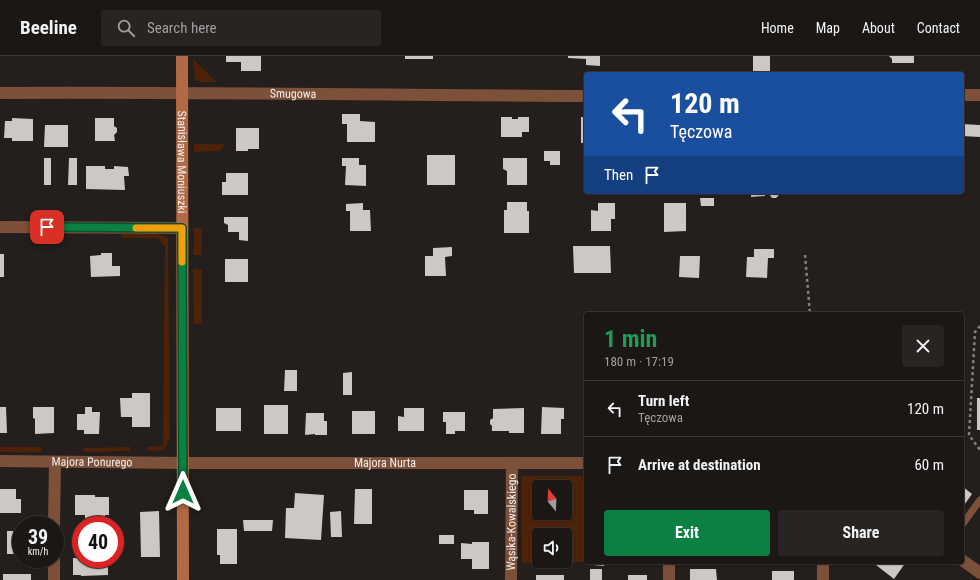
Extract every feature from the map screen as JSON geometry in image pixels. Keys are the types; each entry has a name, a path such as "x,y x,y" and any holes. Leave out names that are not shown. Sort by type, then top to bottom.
{"street":[{"name":"Stanisława Moniuszki","path":"182,56 184,463 182,580"},
{"name":"Smugowa","path":"0,93 584,96"},
{"path":"964,95 980,95"},
{"path":"0,227 182,228"},
{"name":"Majora Ponurego","path":"0,461 184,463"},
{"path":"54,516 55,462"},
{"name":"Majora Nurta","path":"184,463 584,463"},
{"name":"Wąsika-Kowalskiego","path":"511,580 512,464"},
{"path":"964,561 980,573"},
{"path":"669,564 669,580"},
{"path":"823,564 823,580"},
{"path":"54,568 54,580"}],"lane":[{"path":"964,522 980,500"}],"path":[{"path":"805,255 810,312"},
{"path":"980,326 975,332 969,435 980,450"}],"shaded area":[{"path":"193,59 216,82 200,82 195,79"},
{"path":"194,144 226,144 219,151 194,152"},
{"path":"194,227 202,228 202,255 194,255"},
{"path":"121,234 153,234 164,236 168,239 170,439 163,450 147,451 148,447 163,446 165,247 158,238 121,238"},
{"path":"193,269 202,270 202,324 194,324"},
{"path":"0,447 41,447 42,452 0,452"},
{"path":"131,447 130,451 84,452 83,448"},
{"path":"521,476 584,476 584,562 572,562 572,528 532,528 532,563 522,563"}],"building":[{"path":"226,56 261,56 261,71 241,71 241,62 226,62"},
{"path":"405,56 433,56 433,59 405,59"},
{"path":"568,56 600,56 600,66 586,65 586,59 568,58"},
{"path":"753,56 770,56 770,72 753,72"},
{"path":"889,56 914,56 914,63 892,63 892,59"},
{"path":"342,114 360,114 360,121 375,122 375,142 347,142 347,124 342,124"},
{"path":"501,117 512,117 512,119 518,119 518,117 529,117 529,132 522,132 522,137 501,137"},
{"path":"581,117 584,117 584,143 581,143"},
{"path":"12,118 33,119 33,141 12,141 12,138 4,138 5,121 12,121"},
{"path":"95,118 114,118 114,126 117,128 117,132 114,135 115,141 95,141"},
{"path":"964,124 980,125 980,137 964,136"},
{"path":"45,125 68,125 68,147 44,147"},
{"path":"236,128 259,128 259,149 236,151"},
{"path":"544,151 560,151 560,165 550,165 550,161 544,161"},
{"path":"427,155 455,155 455,185 427,185"},
{"path":"44,158 51,158 51,185 44,185"},
{"path":"69,158 77,158 77,185 68,185"},
{"path":"342,158 359,158 359,165 366,165 366,186 345,185 346,166 342,166"},
{"path":"503,158 527,158 527,185 507,185 507,171 503,169"},
{"path":"86,166 105,166 105,169 114,169 114,166 128,167 129,176 124,176 125,190 86,189"},
{"path":"226,173 248,173 248,195 222,195 222,182 226,182"},
{"path":"751,194 765,194 765,196 751,197"},
{"path":"769,194 779,194 776,198 772,198"},
{"path":"700,198 714,198 714,206 701,206"},
{"path":"507,202 527,202 527,211 529,211 529,233 504,233 504,210 507,210"},
{"path":"363,203 363,210 370,210 371,231 350,231 350,211 346,211 346,204"},
{"path":"598,203 615,203 615,219 611,219 611,231 591,231 591,210 598,211"},
{"path":"664,203 686,203 686,231 664,232"},
{"path":"224,217 248,217 248,241 239,240 239,232 228,232 228,225 224,223"},
{"path":"573,246 610,246 611,273 574,273"},
{"path":"452,247 452,256 445,257 446,276 425,276 425,256 433,256 433,248"},
{"path":"754,249 774,249 774,258 768,258 767,278 746,277 747,257 754,257"},
{"path":"101,253 112,253 112,266 120,266 120,276 91,277 90,256 101,255"},
{"path":"0,254 4,254 4,277 0,277"},
{"path":"680,256 700,256 699,278 679,277"},
{"path":"225,259 248,259 248,282 225,282"},
{"path":"285,370 297,370 297,391 284,391"},
{"path":"352,372 352,395 343,395 343,373"},
{"path":"132,393 150,393 150,427 132,427 132,417 121,417 120,398 132,398"},
{"path":"977,398 980,398 980,430 977,430"},
{"path":"264,405 288,405 288,434 264,434"},
{"path":"0,407 6,407 7,433 0,433"},
{"path":"33,407 54,407 54,433 35,434"},
{"path":"85,407 92,407 92,412 100,412 99,434 84,434 84,430 77,430 77,414 85,414"},
{"path":"542,407 564,408 564,419 561,419 561,434 541,434"},
{"path":"216,408 241,408 241,431 216,431"},
{"path":"404,408 424,408 424,431 398,431 398,416 404,417"},
{"path":"524,408 524,433 492,431 490,420 493,418 493,409"},
{"path":"352,411 375,411 375,434 352,434"},
{"path":"443,412 465,412 465,431 455,431 455,434 446,434 446,422 443,422"},
{"path":"306,413 324,413 324,421 327,421 327,435 305,435"},
{"path":"964,488 972,494 964,505"},
{"path":"0,489 16,489 16,499 21,499 21,513 0,513"},
{"path":"355,489 372,489 372,524 354,524"},
{"path":"464,490 488,490 488,514 474,514 474,510 464,510"},
{"path":"295,493 324,495 321,540 285,538 286,508 294,508"},
{"path":"75,495 109,497 109,515 75,515"},
{"path":"159,511 160,557 141,557 140,512"},
{"path":"341,511 342,537 331,537 330,512"},
{"path":"243,520 273,520 272,531 244,531"},
{"path":"217,529 237,529 237,564 220,564 220,555 217,555"},
{"path":"7,531 12,531 12,554 7,554"},
{"path":"439,535 454,535 454,544 439,544"},
{"path":"472,542 489,542 489,569 472,569 472,559 461,559 461,543 472,544"},
{"path":"604,564 604,566 593,565"},
{"path":"877,564 905,564 894,579"},
{"path":"73,568 108,568 108,575 73,575"},
{"path":"590,569 602,569 602,580 590,580"},
{"path":"690,569 716,569 717,580 690,580"},
{"path":"772,571 794,571 794,580 772,580"},
{"path":"3,574 31,574 31,580 3,580"},
{"path":"536,575 564,575 564,580 536,580"},
{"path":"628,575 647,575 647,580 628,580"}],"slow traffic":[{"path":"136,228 182,228 182,262"}],"route":[{"path":"47,227 182,228 183,492"}]}
